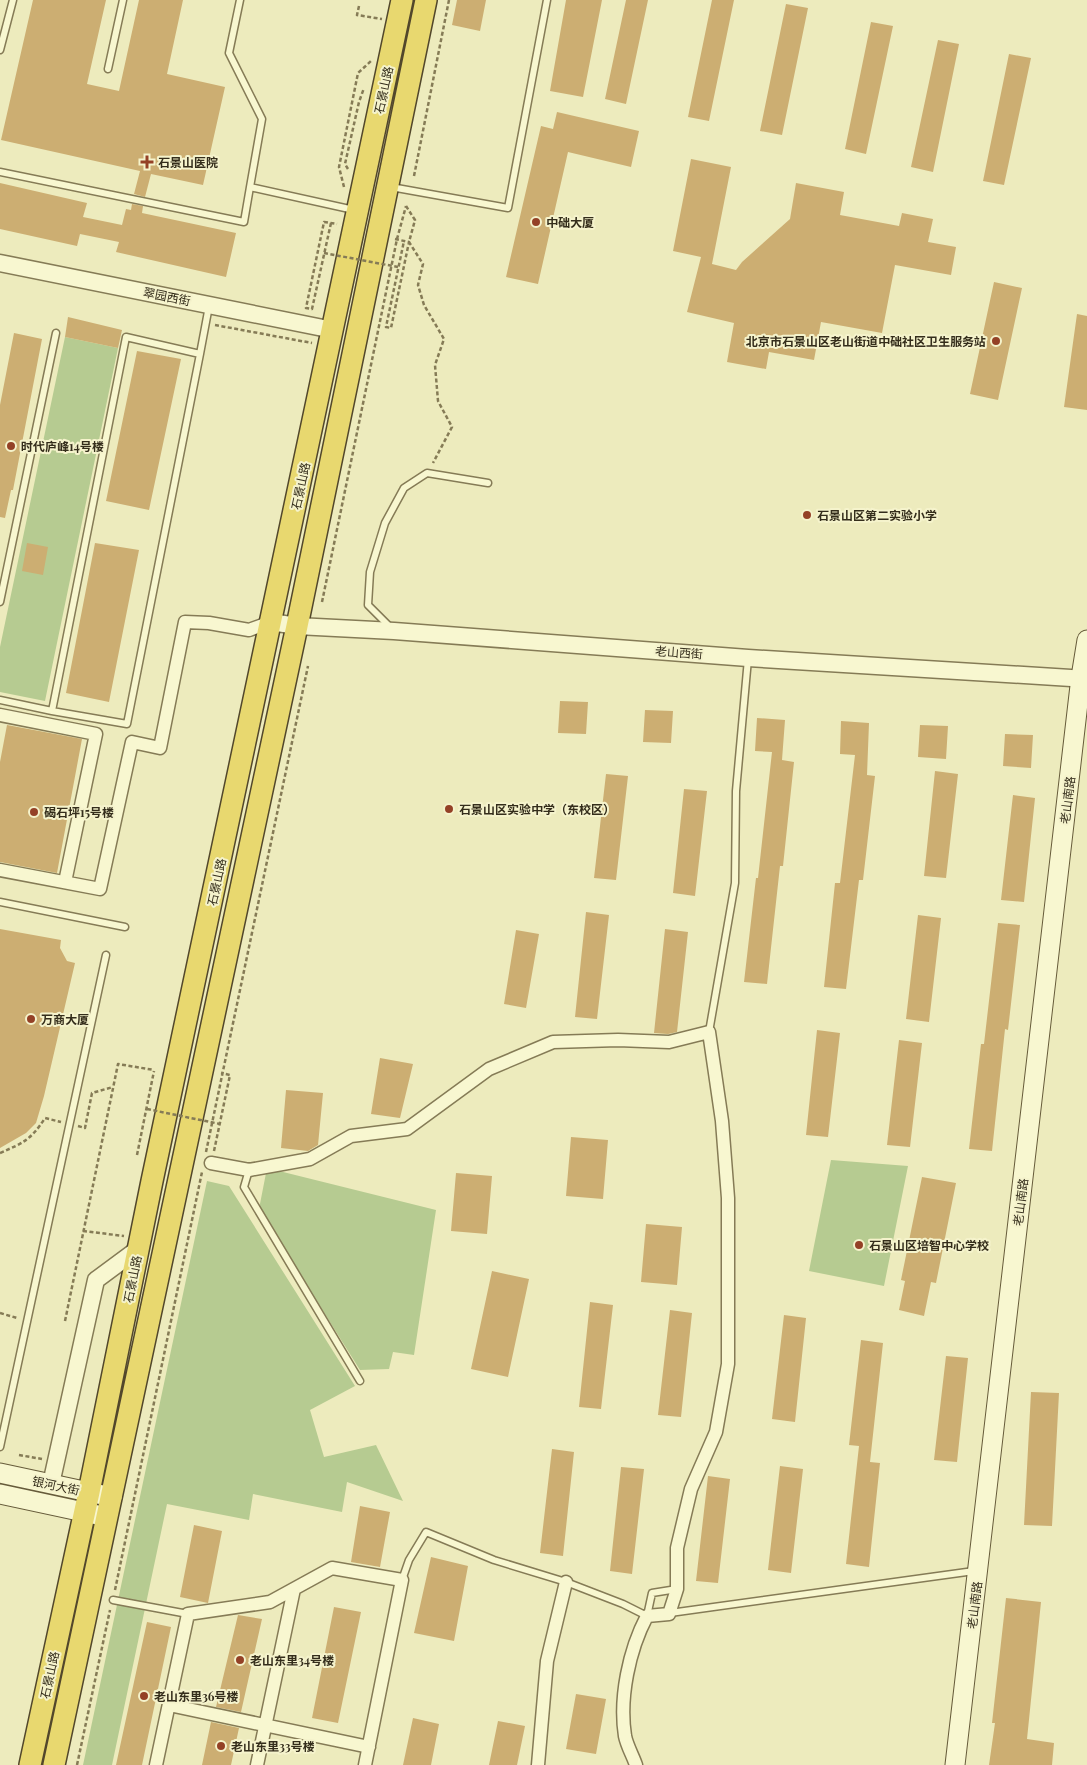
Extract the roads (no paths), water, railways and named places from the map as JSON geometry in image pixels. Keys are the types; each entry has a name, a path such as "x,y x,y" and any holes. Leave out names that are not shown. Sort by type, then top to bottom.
{"highway":[{"name":"石景山路","path":"30,1765 402,0"},
{"name":"石景山路","path":"54,1765 297,626 426,0"}],"main road":[{"name":"老山南路","path":"955,1765 1087,640"},
{"name":"银河大街","path":"0,1473 89,1492 109,1507"},
{"name":"银河大街","path":"0,1494 84,1512 109,1507"}],"street":[{"name":"翠园西街","path":"0,263 333,330"},
{"path":"0,870 100,889 132,742 160,748 186,622 249,630 271,622"},
{"name":"老山西街","path":"271,622 297,626 394,631 748,658 1084,678"},
{"path":"0,715 96,734 65,882"},
{"path":"206,1164 249,1170 310,1159 351,1136 407,1129 489,1068 553,1042 618,1040 669,1042 708,1032 722,1120 728,1198 728,1364 716,1432 691,1489 677,1548 677,1589 668,1614 647,1616 639,1632 623,1693 625,1737 636,1765"},
{"path":"51,1484 96,1280 138,1249"},
{"path":"156,1765 188,1614 270,1602 332,1568 402,1580 365,1765"},
{"path":"538,1765 547,1661 566,1582"},
{"path":"257,1765 294,1590"},
{"path":"168,1705 369,1747"}],"lane":[{"path":"0,50 13,0"},
{"path":"108,68 124,0"},
{"path":"0,172 244,222 262,119 229,53 240,0"},
{"path":"387,186 508,208 547,0"},
{"path":"250,187 358,211"},
{"path":"0,700 127,724 210,305"},
{"path":"0,602 56,333"},
{"path":"52,711 126,337 200,354"},
{"path":"394,631 368,605 370,572 385,523 404,488 427,473 488,482"},
{"path":"708,1032 735,883 736,791 748,658"},
{"path":"0,902 125,927"},
{"path":"0,1447 106,955"},
{"path":"249,1170 244,1187 360,1381"},
{"path":"402,1580 409,1560 426,1532 494,1560 566,1582 623,1604 647,1616 652,1593 677,1589"},
{"path":"668,1614 978,1571"},
{"path":"113,1600 188,1614"}],"place":[{"name":"石景山医院","path":"147,162"},
{"name":"中础大厦","path":"536,222"},
{"name":"北京市石景山区老山街道中础社区卫生服务站","path":"996,341"},
{"name":"时代庐峰14号楼","path":"11,446"},
{"name":"石景山区第二实验小学","path":"807,515"},
{"name":"石景山区实验中学（东校区）","path":"449,809"},
{"name":"碣石坪15号楼","path":"34,812"},
{"name":"万商大厦","path":"31,1019"},
{"name":"石景山区培智中心学校","path":"859,1245"},
{"name":"老山东里34号楼","path":"240,1660"},
{"name":"老山东里36号楼","path":"144,1696"},
{"name":"老山东里33号楼","path":"221,1746"}]}
